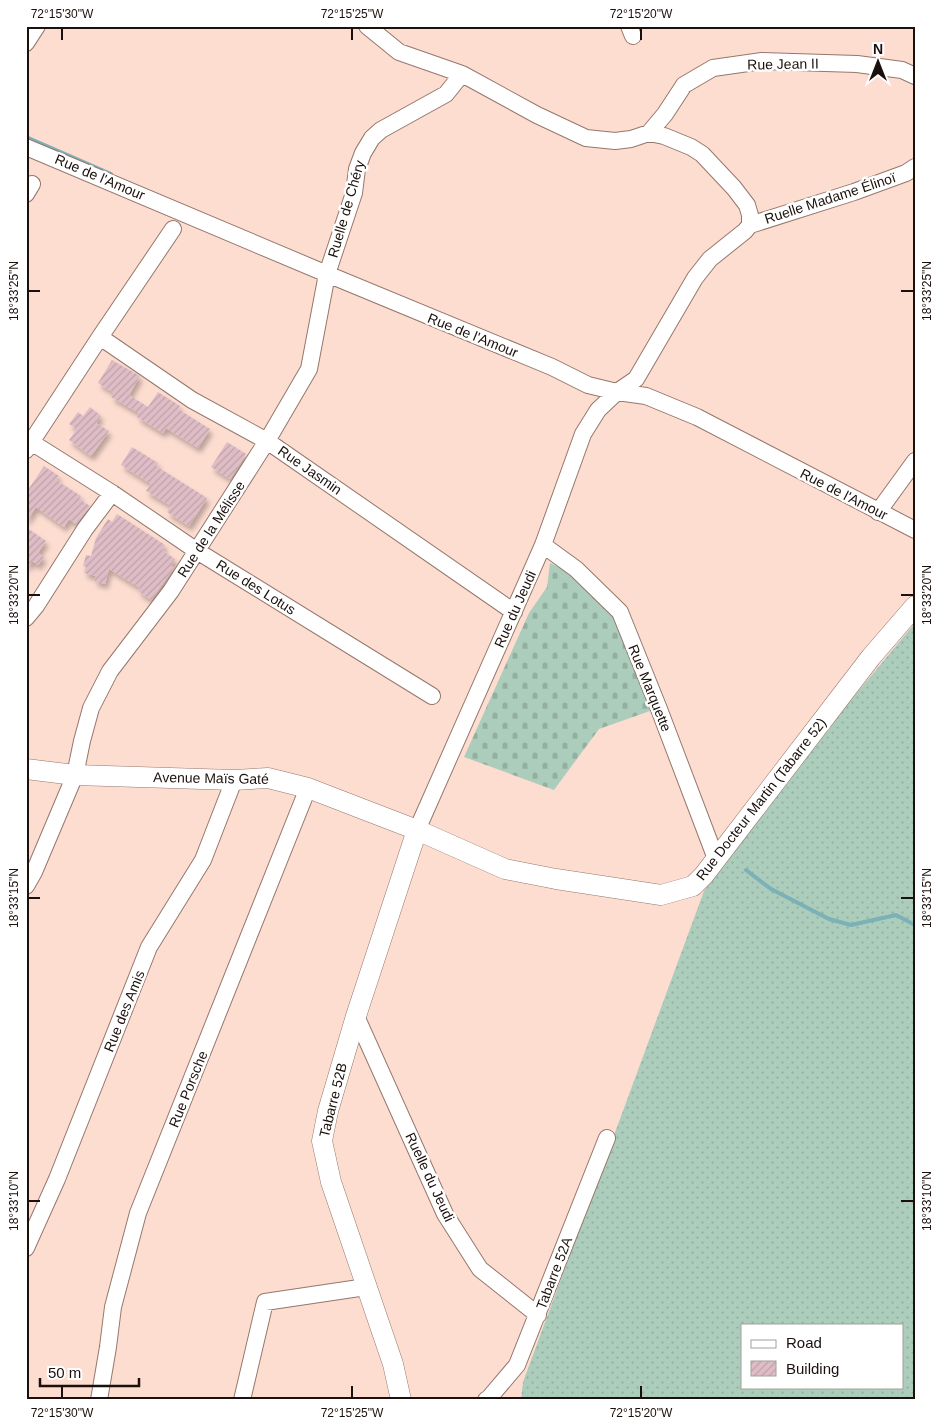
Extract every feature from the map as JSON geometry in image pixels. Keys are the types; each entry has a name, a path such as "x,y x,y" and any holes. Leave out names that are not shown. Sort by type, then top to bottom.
{"street":[{"path":"26,43 37,26"},
{"path":"367,26 399,52 462,74 537,116 586,138 615,141 631,139 649,133 664,136 691,147 702,154 747,205 750,225"},
{"name":"Rue Jean II","path":"649,133 665,114 684,85 713,68 762,61 857,64 902,70 915,76"},
{"name":"Ruelle de Chéry","path":"327,274 354,193 357,169 363,153 372,138 381,130 446,94 462,74"},
{"name":"Rue de l'Amour","path":"26,147 552,367 588,384 617,392 646,396 697,417 915,530"},
{"name":"Ruelle Madame Élinoï","path":"617,392 636,379 695,278 710,259 750,225 854,192 906,173 915,167"},
{"path":"29,446 173,230"},
{"name":"Rue de la Mélisse","path":"26,886 34,872 74,775 91,708 110,671 171,591 267,441 309,369 327,274"},
{"name":"Rue Jasmin","path":"100,337 192,400 267,441 514,612"},
{"name":"Rue du Jeudi","path":"417,830 543,545 583,434 598,410 617,392"},
{"name":"Rue des Lotus","path":"29,446 112,493 197,551 432,696"},
{"path":"878,512 915,461"},
{"path":"26,618 36,606 85,529 112,493"},
{"name":"Rue Marquette","path":"543,545 576,570 620,612 716,859"},
{"name":"Rue Docteur Martin (Tabarre 52)","path":"417,830 505,869 661,895 693,886 704,875 871,658 915,606"},
{"name":"Avenue Maïs Gaté","path":"26,769 74,775 234,780 268,778 308,788 417,830"},
{"name":"Rue des Amis","path":"26,1248 57,1178 149,947 204,860 234,780"},
{"name":"Rue Porsche","path":"99,1400 113,1307 138,1213 308,788"},
{"name":"Tabarre 52B","path":"402,1400 393,1364 331,1182 322,1140 328,1111 356,1016 417,830"},
{"name":"Ruelle du Jeudi","path":"356,1016 445,1214 480,1268 538,1315"},
{"name":"Tabarre 52A","path":"486,1400 517,1365 607,1138"},
{"path":"242,1400 265,1302 366,1287"}],"green space":[{"path":"550,563 575,575 619,621 650,711 599,729 554,790 464,757 529,613 547,587"},
{"path":"915,623 915,1400 521,1400 523,1382 704,891 801,760"}],"building":[{"path":"112,360 140,376 129,395 148,407 158,392 180,406 178,409 210,429 198,448 166,428 163,433 137,417 139,413 111,397 114,393 98,383"},
{"path":"90,407 101,416 96,423 109,431 91,456 69,440 77,429 69,424 78,412 83,416"},
{"path":"227,442 246,454 230,479 211,467"},
{"path":"132,447 158,463 156,466 207,498 189,526 167,512 171,506 146,491 151,484 121,465"},
{"path":"44,466 59,476 56,480 81,496 79,499 90,506 76,524 69,519 64,527 36,507 26,522 26,493"},
{"path":"117,514 165,545 162,550 175,559 171,566 174,568 151,600 138,591 140,588 109,569 105,584 94,581 96,576 84,573 86,567 83,566 86,555 91,556 96,538 108,519 112,522"},
{"path":"26,527 46,541 38,553 44,557 38,565 32,561 26,568"}],"waterway":[{"path":"26,137 111,174"},
{"path":"746,870 771,889 829,919 851,925 896,915 915,925"}]}
